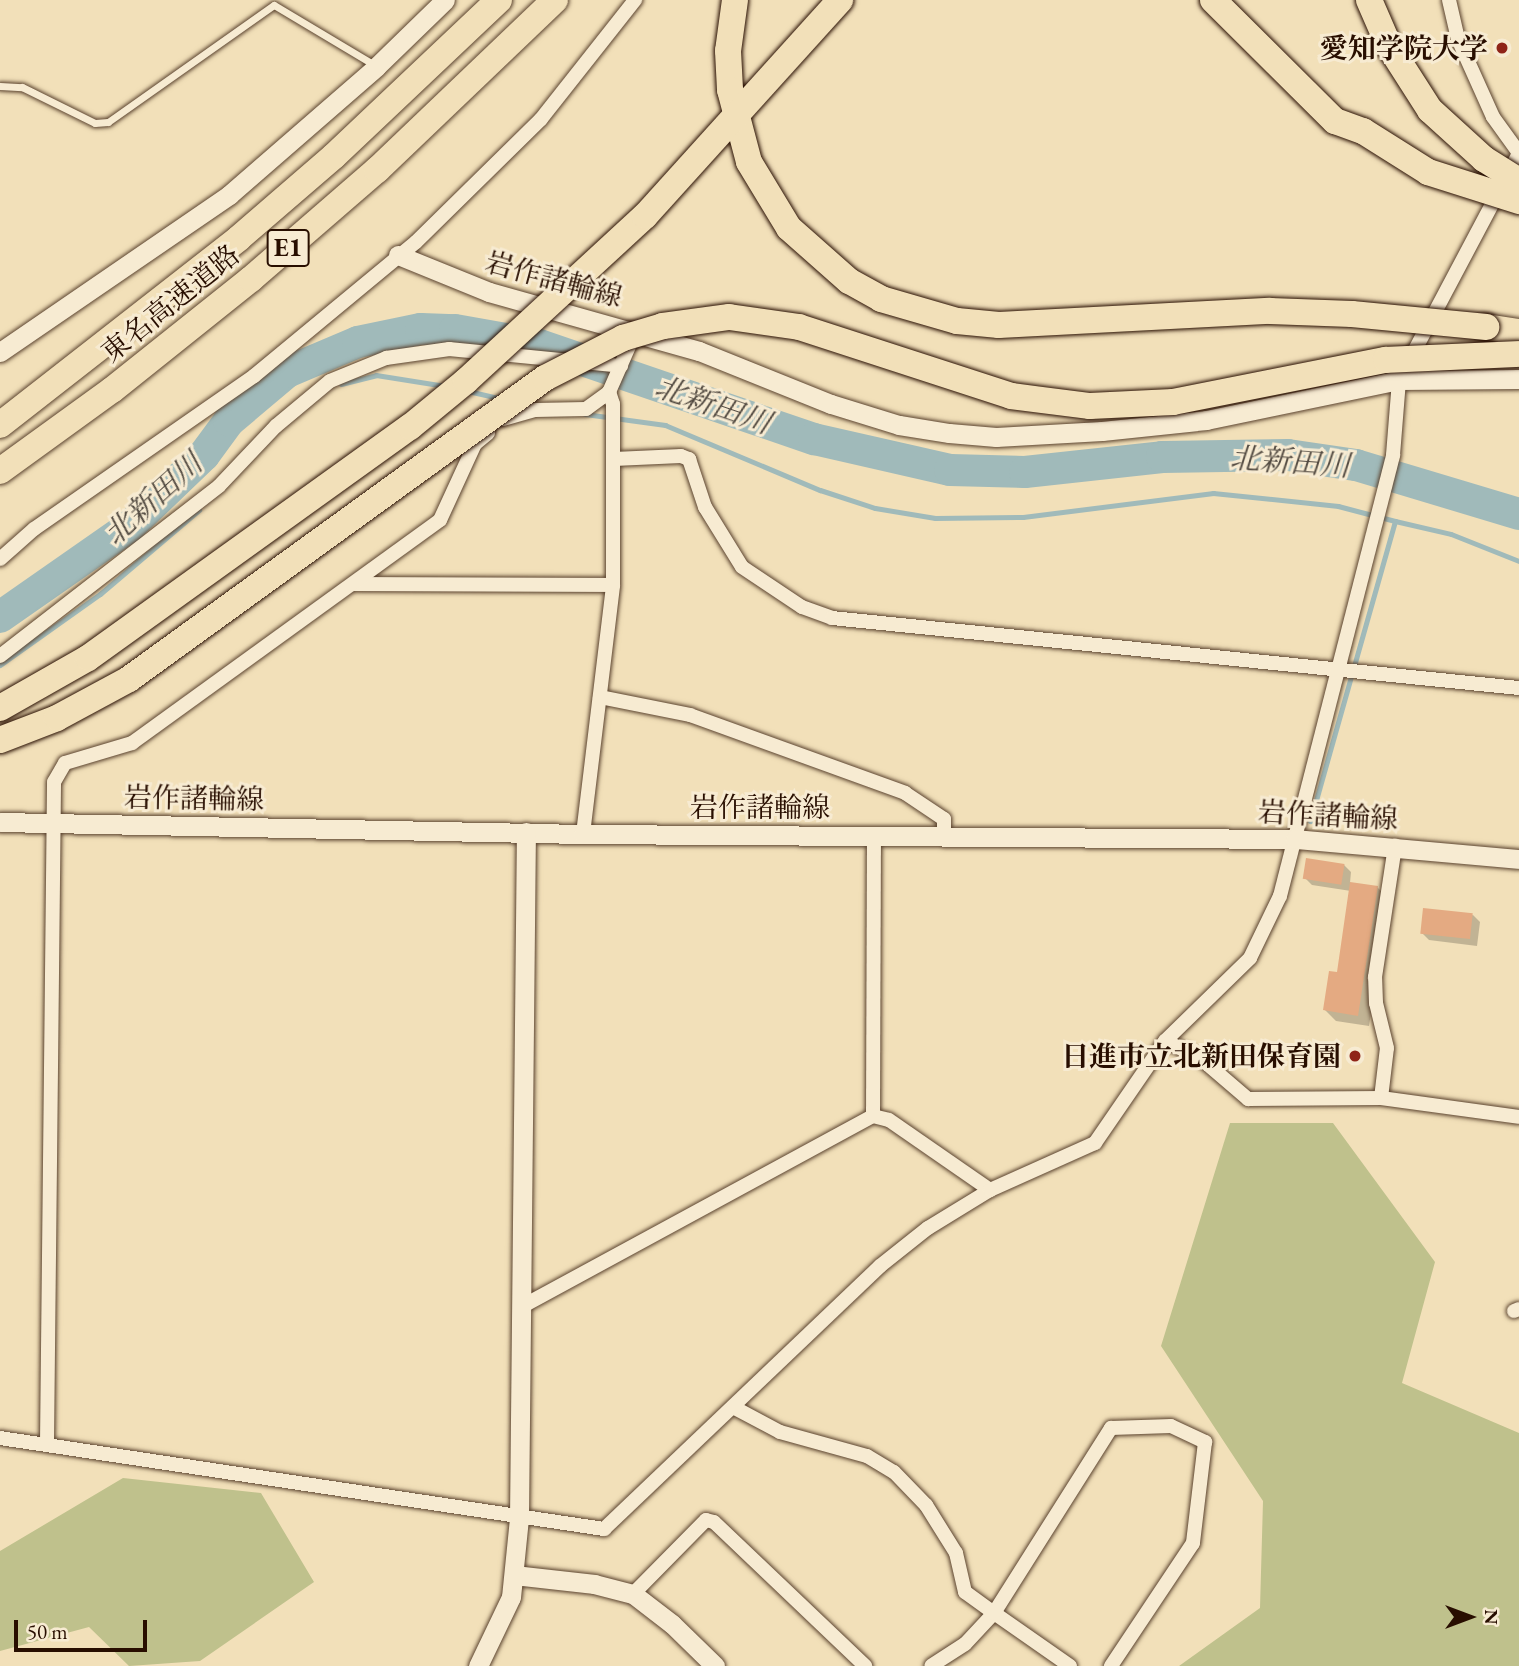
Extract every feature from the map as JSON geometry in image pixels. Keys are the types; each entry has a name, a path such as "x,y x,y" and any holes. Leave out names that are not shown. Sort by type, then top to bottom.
{"highway":[{"name":"東名高速道路","path":"0,425 239,238 334,156 499,0"},
{"name":"東名高速道路","path":"0,471 112,390 251,279 377,170 555,0"},
{"path":"735,0 728,51 730,90 749,162 789,229 849,281 881,299 957,321 999,325 1270,311 1418,319 1519,332"},
{"path":"0,708 88,658 410,427 466,381 636,225 840,0"},
{"path":"1213,0 1335,121 1363,131 1429,172 1519,201"},
{"path":"1369,0 1389,46 1430,110 1484,159 1519,181"},
{"path":"0,740 57,718 129,679 545,378 623,338 663,326 729,317 787,325 1011,396 1090,406 1173,402 1386,360 1519,354"}],"main road":[{"path":"0,352 229,195 376,66 445,0"},
{"name":"岩作諸輪線","path":"398,255 489,292 636,331 888,422 996,437 1206,420 1399,380 1519,379"},
{"name":"岩作諸輪線","path":"0,822 583,834 1295,839 1519,859"},
{"path":"478,1666 503,1616 514,1576 519,1518 526,832"},
{"path":"514,1576 594,1584 633,1594 672,1623 715,1666"}],"street":[{"path":"0,559 34,529 254,376 398,255 541,119 635,0"},
{"path":"0,1438 604,1529 880,1266 928,1228 990,1190 1095,1143 1165,1041 1250,958 1280,896 1393,455 1399,380 1519,153 1493,117 1458,38 1449,0"},
{"path":"47,1443 51,823 54,782 65,763 132,743 440,520 475,444 506,416 586,409 609,391 636,331"},
{"path":"0,656 219,486 276,426 330,381 386,358 449,349 620,367"},
{"path":"583,834 613,585 614,459 609,391"},
{"path":"614,459 681,456 689,459 705,507 742,567 817,614 1519,688"},
{"path":"354,584 613,585"},
{"path":"600,697 690,715 905,793 944,820 944,837"},
{"path":"873,1116 874,836"},
{"path":"1381,1098 1387,1048 1376,1003 1375,977 1395,846"},
{"path":"1165,1041 1199,1057 1248,1099 1381,1098 1519,1117"},
{"path":"521,1307 873,1116 889,1121 990,1190"},
{"path":"733,1407 780,1432 867,1456 894,1472 950,1540 965,1592 1070,1666"},
{"path":"930,1666 965,1644 994,1613 1111,1428 1171,1426 1205,1442 1193,1543 1111,1666"},
{"path":"633,1594 706,1520 714,1522 864,1666"}],"lane":[{"path":"0,86 22,87 95,123 108,122 274,5 376,66"}],"green space":[{"path":"1230,1123 1333,1123 1435,1262 1402,1383 1519,1433 1519,1666 1179,1666 1260,1608 1263,1501 1161,1346"},
{"path":"123,1478 261,1493 314,1582 200,1661 129,1666 89,1627 0,1651 0,1551"}],"building":[{"path":"1306,858 1345,864 1341,885 1303,879"},
{"path":"1350,882 1378,886 1358,1016 1323,1010 1329,971 1337,972"},
{"path":"1423,908 1473,913 1470,939 1420,934"}],"waterway":[{"name":"北新田川","path":"0,617 129,527 204,455 229,421 287,372 358,342 421,329 455,330 539,345 814,439 950,470 1025,472 1162,457 1288,455 1356,465 1519,514"},
{"path":"341,384 376,375 445,386"},
{"path":"468,391 503,399"},
{"path":"585,414 665,425 820,490 875,508 935,518 1023,517 1213,493 1338,506 1395,521 1310,821"},
{"path":"0,665 100,594 199,510"},
{"path":"1395,521 1451,534 1519,561"}],"place":[{"name":"愛知学院大学","path":"1502,48"},
{"name":"日進市立北新田保育園","path":"1355,1056"}]}
